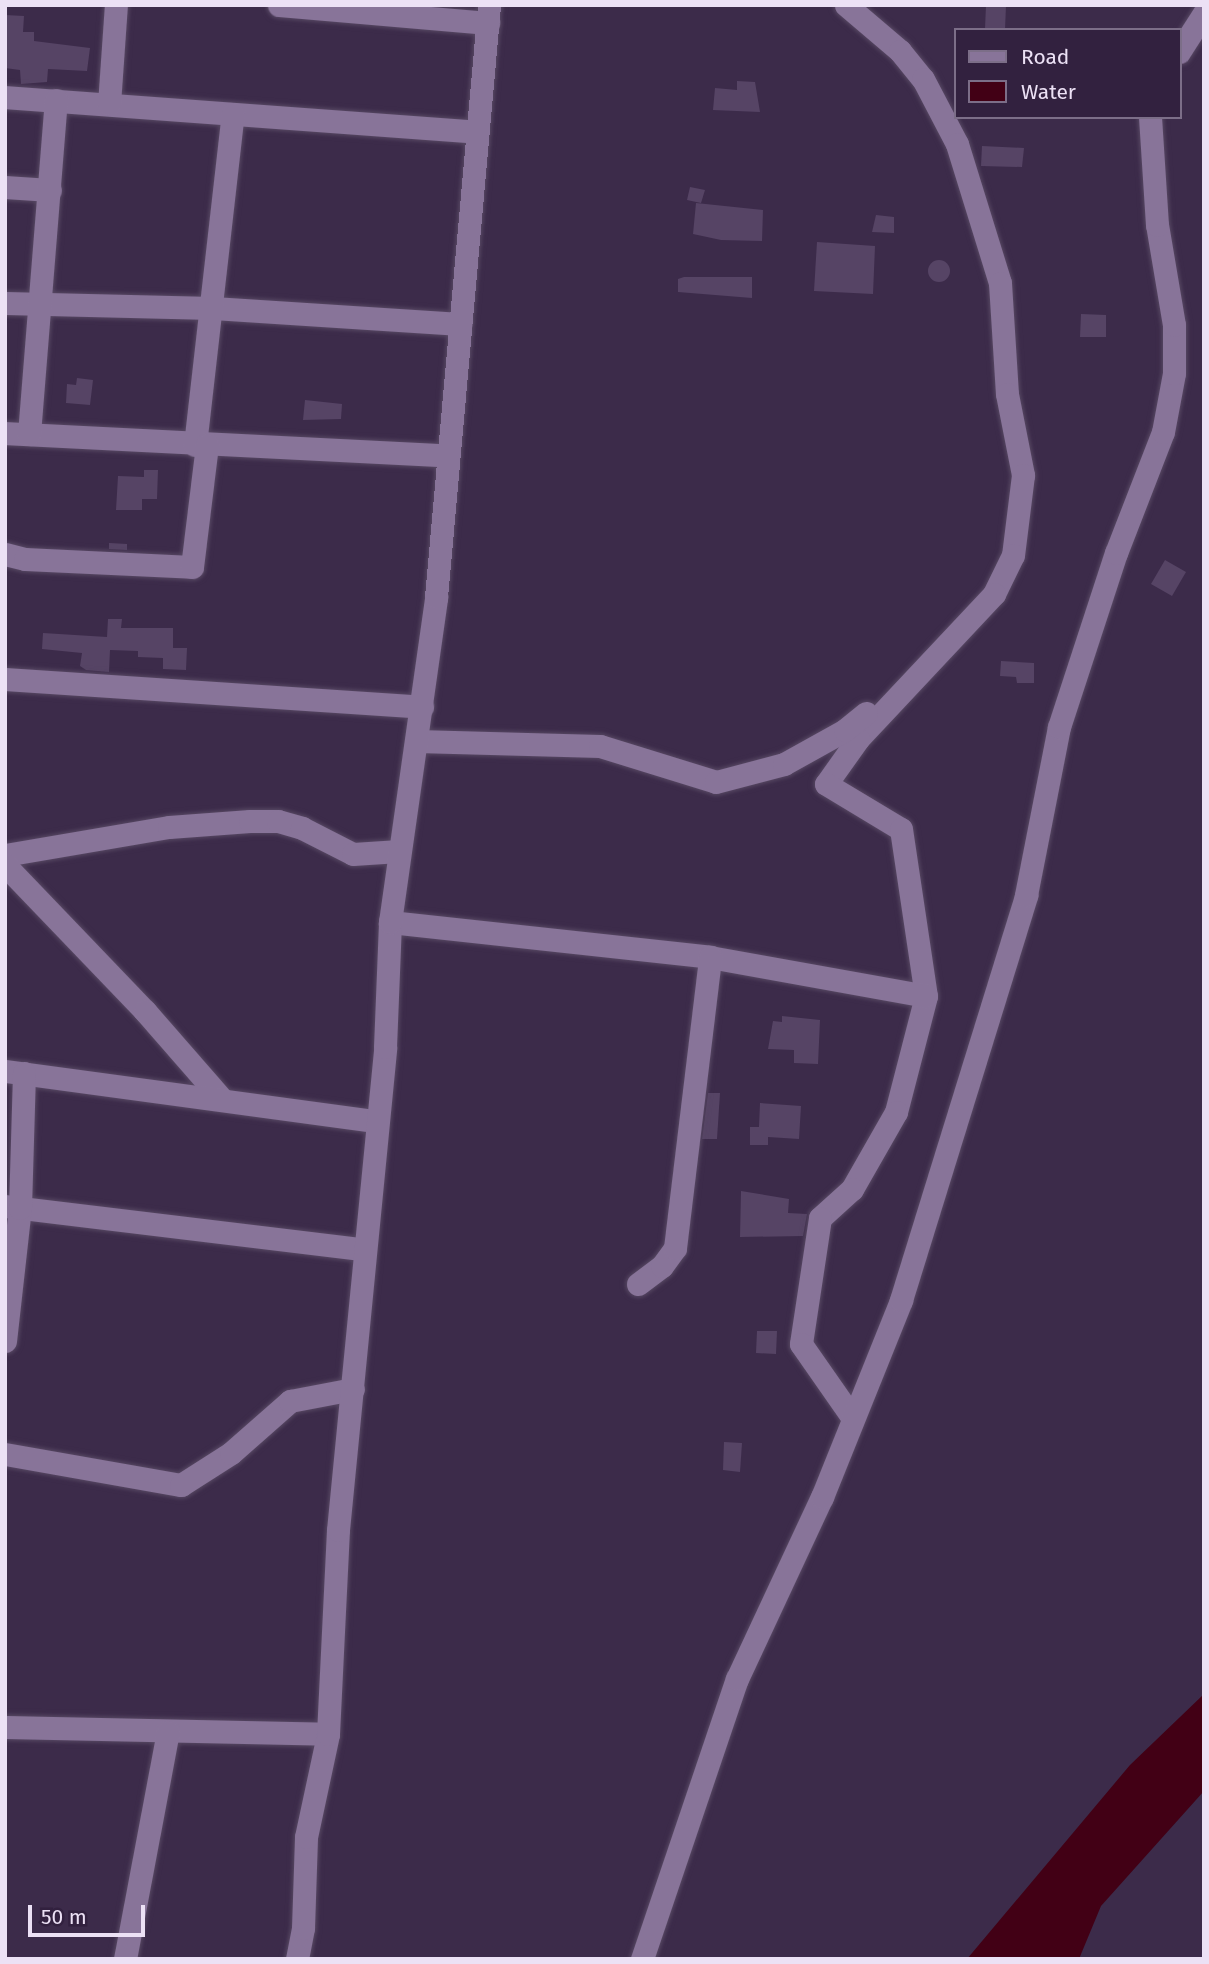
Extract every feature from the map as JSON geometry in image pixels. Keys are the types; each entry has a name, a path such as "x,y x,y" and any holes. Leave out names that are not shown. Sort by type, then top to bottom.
{"street":[{"path":"109,104 116,5"},
{"path":"279,5 488,14 446,455 436,597 390,922 377,1121 362,1249 353,1389 338,1530 328,1734 306,1837 303,1928 297,1959"},
{"path":"846,5 900,51 923,79 957,144 1000,283 1007,394 1023,475 1022,510 1013,555 994,594 858,739 826,784 901,830 926,996 896,1112 852,1189 820,1218 801,1344 852,1417"},
{"path":"1181,49 1204,13"},
{"path":"5,97 476,132"},
{"path":"29,435 43,306 56,100"},
{"path":"5,554 24,559 192,567 213,308 233,114"},
{"path":"642,1959 737,1679 822,1497 901,1300 1026,895 1059,727 1116,553 1163,432 1174,373 1174,325 1157,225 1150,119"},
{"path":"5,187 50,190"},
{"path":"5,303 213,308 460,324"},
{"path":"5,433 201,445 446,455"},
{"path":"417,741 600,746 716,782 784,764 845,730 934,656"},
{"path":"5,679 422,707"},
{"path":"5,855 169,827 250,821 278,821 302,828 354,855 399,851"},
{"path":"5,865 145,1011 221,1098"},
{"path":"390,922 710,957 926,996"},
{"path":"638,1284 662,1266 675,1248 710,957"},
{"path":"5,1341 13,1207 15,1072 377,1121"},
{"path":"13,1207 362,1249"},
{"path":"5,1454 181,1485 231,1453 290,1401 353,1389"},
{"path":"5,1727 328,1734"},
{"path":"125,1959 168,1732"}],"water":[{"path":"1204,1694 1204,1791 1101,1906 1079,1959 967,1959 1130,1765"}],"building":[{"path":"986,5 1006,5 1005,28 985,28"},
{"path":"5,15 24,16 23,32 34,32 34,41 90,48 87,71 48,69 47,82 21,84 20,70 5,68"},
{"path":"737,81 755,82 760,112 713,110 715,88 737,90"},
{"path":"982,146 1024,148 1022,167 981,166"},
{"path":"690,187 705,190 701,203 687,200"},
{"path":"696,203 763,210 762,241 721,240 693,234"},
{"path":"876,215 894,217 894,233 872,232"},
{"path":"817,242 875,246 873,294 814,291"},
{"path":"939,260 947,263 950,271 947,279 939,282 931,279 928,271 931,263"},
{"path":"684,277 752,277 752,298 678,292 678,279"},
{"path":"1081,314 1106,315 1106,337 1080,337"},
{"path":"77,378 93,380 90,405 66,403 67,384 76,385"},
{"path":"305,400 342,404 341,419 303,420"},
{"path":"144,470 158,470 157,499 142,499 142,510 116,510 118,476 144,477"},
{"path":"109,543 127,544 127,550 109,549"},
{"path":"1165,560 1186,572 1172,596 1151,584"},
{"path":"108,619 122,619 121,628 173,628 173,648 187,648 186,670 163,669 163,658 138,657 138,651 110,650 109,672 86,670 80,666 82,653 42,649 43,633 107,637"},
{"path":"1001,661 1034,663 1034,683 1017,683 1016,677 1000,676"},
{"path":"782,1016 820,1020 818,1064 794,1063 794,1050 768,1049 773,1021 782,1022"},
{"path":"708,1093 720,1093 717,1139 702,1139"},
{"path":"760,1103 801,1106 799,1139 768,1137 768,1145 750,1145 750,1127 759,1127"},
{"path":"741,1191 789,1199 788,1213 807,1214 803,1236 740,1237"},
{"path":"757,1331 777,1331 776,1354 756,1353"},
{"path":"724,1442 742,1443 740,1472 723,1470"}]}
